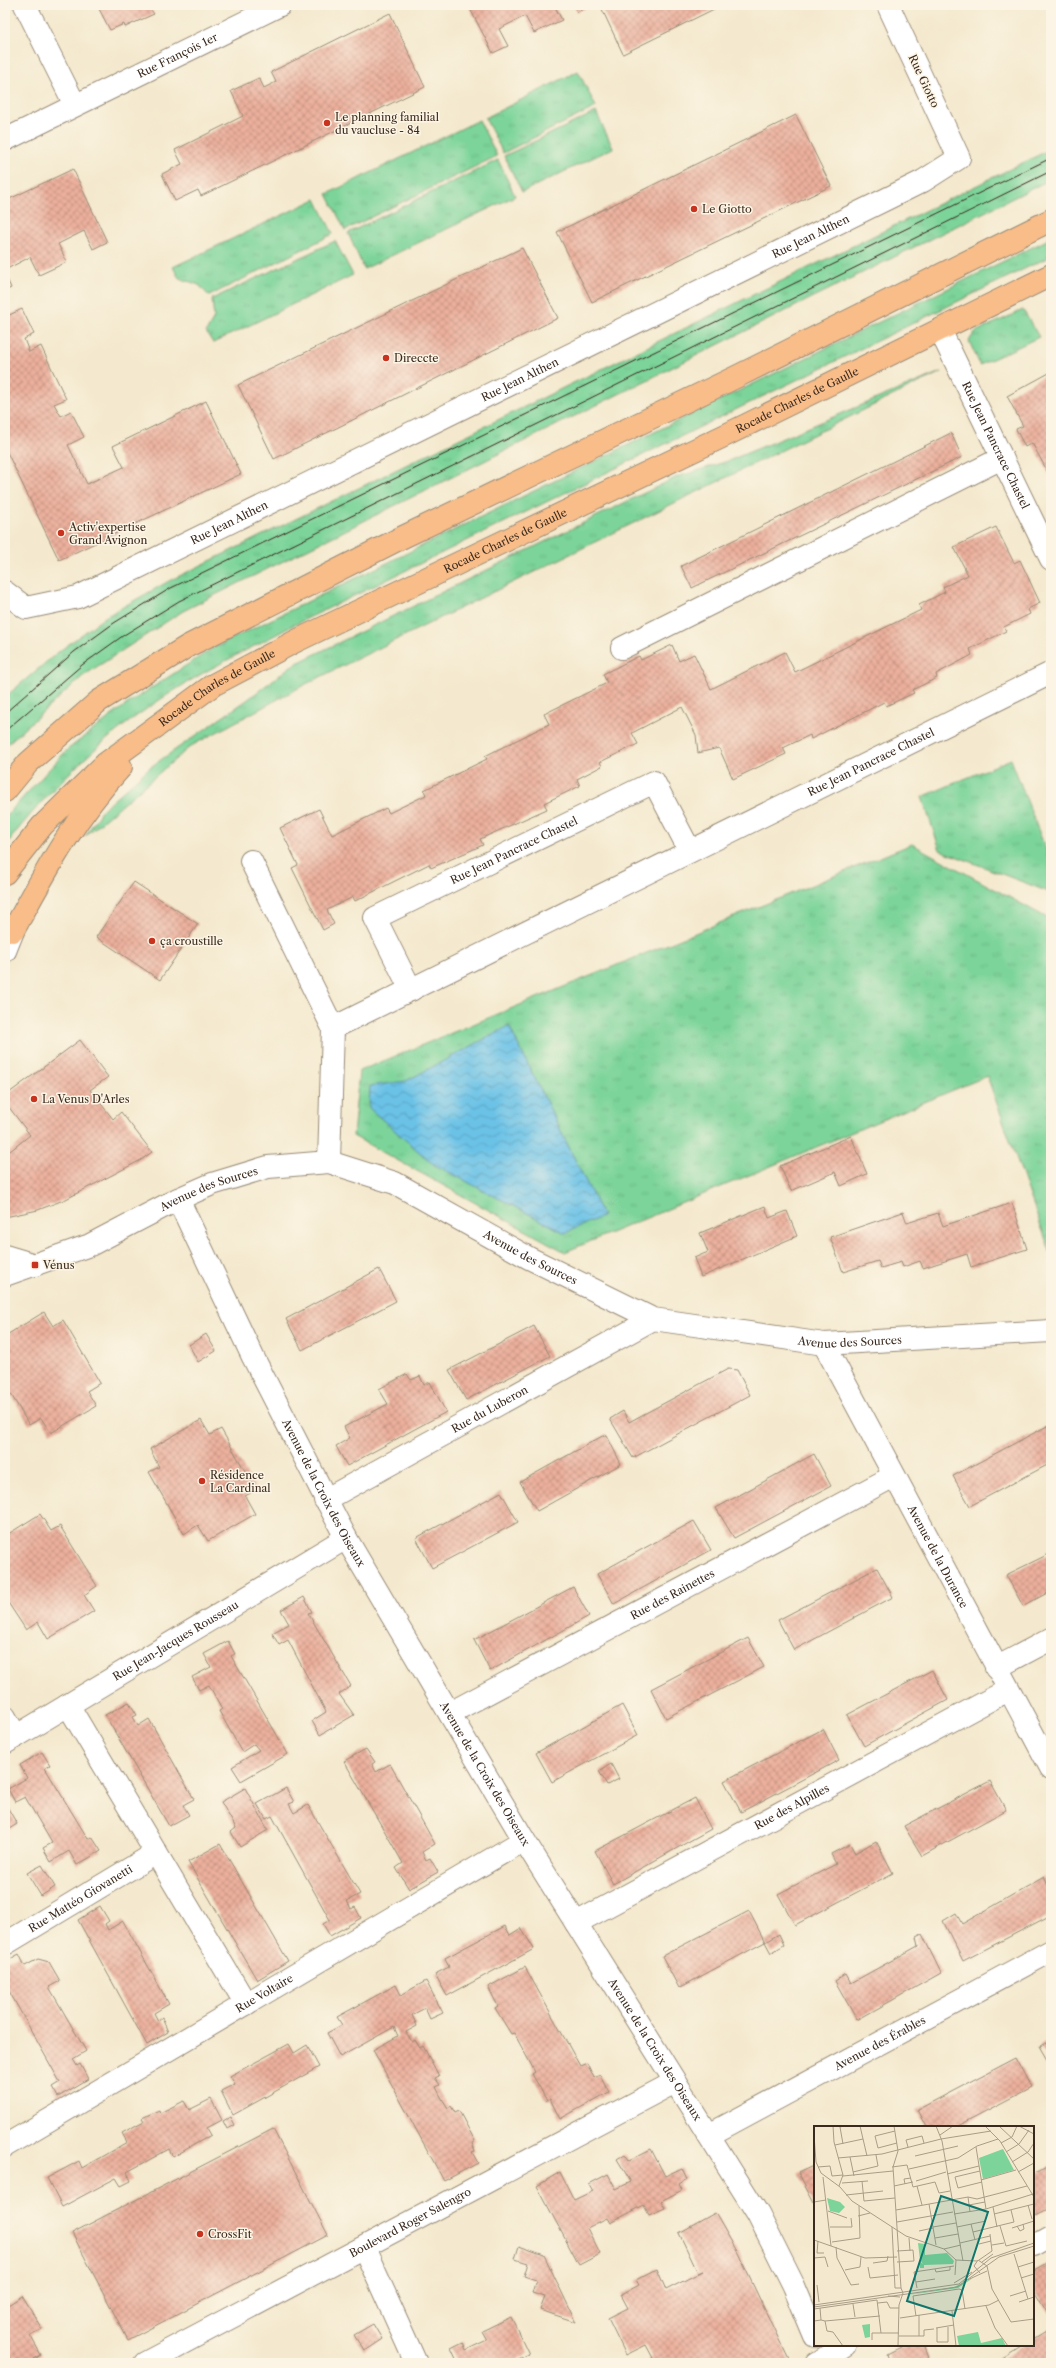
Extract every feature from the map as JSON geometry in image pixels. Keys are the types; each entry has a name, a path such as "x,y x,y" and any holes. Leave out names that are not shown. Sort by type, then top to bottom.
{"main road":[{"path":"5,791 28,763 99,701 188,646 403,537 736,377 1051,220"},
{"name":"Rocade Charles de Gaulle","path":"5,873 42,826 104,764 169,715 213,685 296,641 1051,275"},
{"path":"13,931 58,848 100,790 169,715"}],"street":[{"path":"25,5 75,105"},
{"name":"Rue François 1er","path":"5,140 280,5"},
{"name":"Rue Giotto","path":"888,5 959,158"},
{"name":"Rue Jean Althen","path":"5,592 26,608 78,597 916,184 959,158"},
{"name":"Rue Jean Pancrace Chastel","path":"940,330 1051,559"},
{"path":"622,648 1002,458"},
{"name":"Rue Jean Pancrace Chastel","path":"332,1028 1051,673"},
{"path":"5,784 28,763"},
{"name":"Rue Jean Pancrace Chastel","path":"411,990 375,918 654,782 690,851"},
{"path":"251,861 332,1028 328,1162"},
{"path":"5,951 13,931"},
{"name":"Avenue des Sources","path":"5,1275 90,1245 178,1199 212,1184 268,1167 328,1162 395,1183 529,1258 653,1319 824,1344 1051,1331"},
{"name":"Avenue de la Croix des Oiseaux","path":"178,1199 252,1357 346,1538 450,1712 524,1840 758,2214 794,2286 814,2334"},
{"path":"5,1256 35,1265"},
{"name":"Rue du Luberon","path":"325,1500 653,1319"},
{"name":"Avenue de la Durance","path":"824,1344 996,1668 1051,1768"},
{"name":"Rue des Rainettes","path":"450,1712 894,1476"},
{"name":"Rue Jean-Jacques Rousseau","path":"10,1739 346,1538"},
{"path":"996,1668 1051,1639"},
{"name":"Rue des Alpilles","path":"576,1923 1008,1690"},
{"path":"68,1705 246,2004"},
{"path":"5,1717 10,1739"},
{"name":"Rue Voltaire","path":"5,2146 524,1840"},
{"name":"Rue Mattéo Giovanetti","path":"5,1944 156,1853"},
{"name":"Avenue des Érables","path":"709,2135 1051,1951"},
{"name":"Boulevard Roger Salengro","path":"145,2363 675,2082"},
{"path":"1034,2245 1051,2236"},
{"path":"364,2248 416,2363"},
{"path":"822,2357 843,2346"}],"green space":[{"path":"578,71 596,107 503,153 485,118"},
{"path":"596,112 613,148 522,192 504,156"},
{"path":"479,120 497,156 345,230 327,194"},
{"path":"1051,149 1051,179 183,611 83,676 5,746 5,697 57,653 105,617 169,581"},
{"path":"498,160 515,196 364,269 348,233"},
{"path":"316,199 333,234 209,296 199,285 179,278 173,267"},
{"path":"1051,238 1051,256 292,626 201,674 148,708 103,742 61,781 5,846 5,817 67,750 127,704 213,648"},
{"path":"335,241 353,275 213,343 206,332 214,318 212,299"},
{"path":"1023,310 1039,337 980,365 969,341 975,332"},
{"path":"941,372 306,684 191,746 85,836 102,810 149,768 247,700 291,666 677,477 728,461"},
{"path":"1011,759 1051,863 1051,893 940,850 922,797"},
{"path":"912,844 1051,920 1051,1254 987,1076 565,1252 353,1136 359,1071"}],"water":[{"path":"509,1026 603,1216 565,1233 433,1164 369,1108 370,1086 406,1081"}],"building":[{"path":"97,5 161,5 151,10 154,14 125,27 124,24 110,30"},
{"path":"468,5 554,5 562,20 534,33 525,16 499,29 508,46 493,53"},
{"path":"574,5 592,5 577,12"},
{"path":"600,5 722,5 623,54"},
{"path":"390,13 425,87 201,196 198,190 175,201 162,174 182,164 175,150 243,116 231,91 259,78 264,88 276,82 271,72"},
{"name":"Le Giotto","path":"796,115 831,186 592,302 557,232"},
{"path":"73,169 107,242 93,249 84,231 58,244 67,262 39,275 30,257 5,270 5,201"},
{"name":"Direccte","path":"522,248 558,318 274,459 238,385"},
{"path":"5,274 11,288 5,291"},
{"path":"22,309 34,334 24,339 29,352 41,346 66,399 54,404 61,416 71,411 84,437 68,445 87,484 124,467 113,446 206,401 241,474 59,560 5,448 5,317"},
{"path":"1051,372 1051,478 1032,443 1025,447 1016,429 1023,426 1007,396"},
{"path":"951,433 962,457 692,588 681,566"},
{"path":"996,527 1014,563 1020,560 1040,603 1028,609 1030,614 1004,627 1006,631 970,649 972,655 936,674 937,678 912,690 914,693 886,706 884,702 811,739 810,735 783,748 786,754 733,779 719,748 698,753 696,735 682,707 632,733 638,744 600,762 602,766 577,779 580,786 544,803 547,809 480,839 483,845 431,868 429,864 355,901 353,897 327,910 334,924 323,930 292,868 298,865 280,828 319,809 332,835 386,808 389,813 426,795 424,790 487,759 485,756 549,724 544,714 607,683 603,674 639,656 641,660 672,645 679,661 694,654 711,689 785,652 795,672 921,610 919,605 945,592 943,587 968,575 954,547"},
{"path":"134,882 198,924 160,980 96,937"},
{"path":"80,1040 108,1077 90,1090 113,1119 121,1112 152,1152 141,1160 66,1199 38,1210 5,1217 5,1155 30,1135 5,1102 5,1096"},
{"path":"851,1136 867,1174 841,1186 835,1172 791,1191 780,1166"},
{"path":"1012,1203 1027,1249 971,1267 967,1254 923,1268 920,1261 903,1267 901,1262 881,1268 878,1261 843,1272 830,1237 903,1212 907,1223 938,1213 943,1226"},
{"path":"765,1206 769,1218 787,1211 797,1236 701,1277 694,1258 708,1252 700,1233"},
{"path":"379,1269 396,1301 302,1350 286,1319"},
{"path":"44,1312 53,1326 63,1320 100,1383 87,1391 96,1406 51,1433 41,1418 29,1425 5,1384 5,1336"},
{"path":"534,1326 550,1356 466,1400 449,1370"},
{"path":"206,1334 216,1351 198,1362 189,1345"},
{"path":"728,1369 737,1370 750,1395 633,1458 610,1419 623,1411 629,1422"},
{"path":"407,1374 411,1380 420,1376 424,1385 430,1382 446,1412 347,1466 336,1446 350,1438 344,1427 388,1404 379,1389"},
{"name":"Résidence La Cardinal","path":"201,1420 210,1435 221,1429 256,1490 245,1496 255,1514 208,1541 198,1525 184,1534 149,1472 159,1467 150,1449"},
{"path":"1051,1424 1051,1463 970,1506 953,1476"},
{"path":"606,1434 621,1464 537,1511 520,1482"},
{"path":"814,1454 831,1486 734,1538 716,1508"},
{"path":"501,1492 518,1522 432,1568 416,1538"},
{"path":"40,1514 51,1531 60,1526 97,1586 84,1595 94,1611 48,1639 38,1622 26,1630 5,1598 5,1536"},
{"path":"694,1521 711,1550 614,1604 597,1574"},
{"path":"1051,1553 1051,1591 1023,1606 1006,1575"},
{"path":"877,1568 893,1597 794,1650 778,1620"},
{"path":"573,1587 589,1616 490,1671 474,1640"},
{"path":"304,1597 312,1612 308,1613 351,1686 339,1694 354,1715 320,1735 312,1721 326,1712 288,1640 279,1645 272,1633 289,1624 281,1610"},
{"path":"748,1638 764,1667 666,1718 651,1689"},
{"path":"228,1641 235,1654 231,1656 288,1754 241,1781 232,1767 259,1750 254,1744 242,1752 219,1711 222,1709 209,1685 199,1690 192,1677 211,1667 204,1654"},
{"path":"932,1670 948,1700 864,1746 847,1715"},
{"path":"129,1702 137,1715 133,1717 138,1726 149,1719 194,1799 183,1805 189,1815 169,1826 105,1715"},
{"path":"622,1705 638,1735 552,1782 536,1753"},
{"path":"823,1729 839,1760 741,1812 724,1781"},
{"path":"366,1749 375,1762 372,1764 376,1772 390,1764 435,1844 422,1852 426,1860 430,1858 438,1872 409,1889 396,1868 403,1863 344,1761"},
{"path":"42,1752 50,1765 45,1768 88,1839 92,1837 101,1851 77,1865 69,1851 51,1862 43,1848 52,1843 25,1797 15,1802 8,1789 27,1778 20,1765"},
{"path":"611,1764 619,1779 607,1785 599,1771"},
{"path":"990,1781 1006,1810 922,1856 904,1826"},
{"path":"245,1788 268,1830 240,1847 231,1832 236,1828 221,1802"},
{"path":"286,1788 294,1802 289,1804 294,1813 308,1805 360,1894 347,1901 351,1909 355,1907 361,1918 330,1936 323,1924 330,1920 272,1816 266,1819 257,1804"},
{"path":"695,1798 711,1829 613,1884 595,1851"},
{"path":"5,1803 17,1824 9,1829 5,1823"},
{"path":"876,1841 893,1873 795,1925 778,1894 836,1864 831,1854 850,1844 855,1853"},
{"path":"220,1844 288,1961 257,1980 188,1862"},
{"path":"42,1865 55,1887 41,1896 27,1873"},
{"path":"1044,1877 1051,1891 1051,1915 963,1961 943,1921 956,1913 962,1924"},
{"path":"100,1906 109,1921 105,1924 108,1930 123,1921 169,2004 154,2013 158,2021 162,2018 168,2032 147,2045 78,1920"},
{"path":"749,1911 765,1942 679,1988 662,1956"},
{"path":"505,1926 510,1935 521,1928 534,1949 447,1996 435,1974 449,1967 445,1958"},
{"path":"779,1934 784,1945 771,1953 765,1942"},
{"path":"922,1934 941,1973 857,2020 835,1981 846,1974 851,1983 918,1946 916,1937"},
{"path":"19,1954 25,1966 38,1959 49,1962 60,1981 49,1987 86,2051 73,2059 77,2066 80,2064 88,2079 58,2097 52,2087 60,2082 5,1984 5,1962"},
{"path":"525,1967 580,2066 587,2063 594,2078 600,2075 609,2092 560,2119 550,2099 547,2101 532,2074 535,2072 514,2033 511,2034 495,2008 498,2006 488,1987"},
{"path":"426,1981 443,2013 430,2019 425,2008 412,2015 417,2026 406,2032 412,2042 415,2040 420,2048 423,2046 439,2076 435,2078 440,2085 436,2087 448,2108 451,2106 455,2113 459,2111 475,2141 472,2143 475,2151 472,2152 478,2163 444,2181 373,2050 398,2036 394,2027 340,2057 327,2033 342,2025 337,2017 396,1985 401,1995"},
{"path":"1051,2040 1051,2065 1040,2046"},
{"path":"289,2044 294,2053 307,2045 319,2067 233,2115 221,2091 235,2084 230,2076"},
{"path":"1016,2058 1032,2088 959,2126 925,2126 917,2110"},
{"path":"211,2099 222,2120 207,2128 211,2135 173,2157 169,2149 127,2172 131,2181 121,2186 116,2178 62,2207 47,2178 79,2161 82,2168 127,2142 122,2133 144,2121 142,2118 159,2110 160,2113 184,2101 189,2110"},
{"path":"230,2117 234,2125 227,2129 223,2121"},
{"name":"CrossFit","path":"273,2129 328,2235 128,2340 72,2233"},
{"path":"651,2149 665,2176 682,2168 687,2179 679,2184 682,2190 661,2201 665,2208 649,2215 644,2205 610,2223 607,2218 587,2228 600,2254 579,2265 537,2186 560,2172 574,2200 593,2191 589,2184 608,2174 616,2189 631,2182 617,2159 625,2154 629,2160"},
{"path":"814,2165 814,2203 798,2173"},
{"path":"1051,2165 1051,2206 1034,2214 1034,2174"},
{"path":"715,2213 738,2253 790,2363 644,2363 653,2358 646,2345 626,2355 608,2318 628,2308 621,2295 639,2285 636,2280 657,2269 666,2290 703,2271 698,2273 679,2233"},
{"path":"519,2246 544,2255 576,2322 540,2310 545,2297 532,2293 536,2280 524,2276 528,2263 515,2259"},
{"path":"1051,2261 1051,2316 1034,2289 1034,2270"},
{"path":"22,2296 42,2329 30,2335 41,2355 27,2363 12,2363 5,2351 5,2307"},
{"path":"511,2317 529,2354 510,2363 458,2363 451,2348 463,2342 466,2350 487,2340 482,2331"},
{"path":"373,2324 382,2339 364,2351 354,2335"},
{"path":"1051,2328 1051,2363 996,2363 1022,2346 1034,2346 1034,2338"},
{"path":"903,2346 923,2346 930,2363 890,2363 887,2354"}],"tram line":[{"path":"5,713 74,652 114,623 171,588 1051,158"},
{"path":"5,731 82,665 124,635 179,601 1051,171"}],"place":[{"name":"Le planning familial du vaucluse - 84","path":"327,123"},
{"name":"Le Giotto","path":"694,209"},
{"name":"Direccte","path":"386,358"},
{"name":"Activ'expertise Grand Avignon","path":"61,533"},
{"name":"ça croustille","path":"152,941"},
{"name":"La Venus D'Arles","path":"34,1099"},
{"name":"Vénus","path":"35,1265"},
{"name":"Résidence La Cardinal","path":"202,1481"},
{"name":"CrossFit","path":"200,2234"}]}
